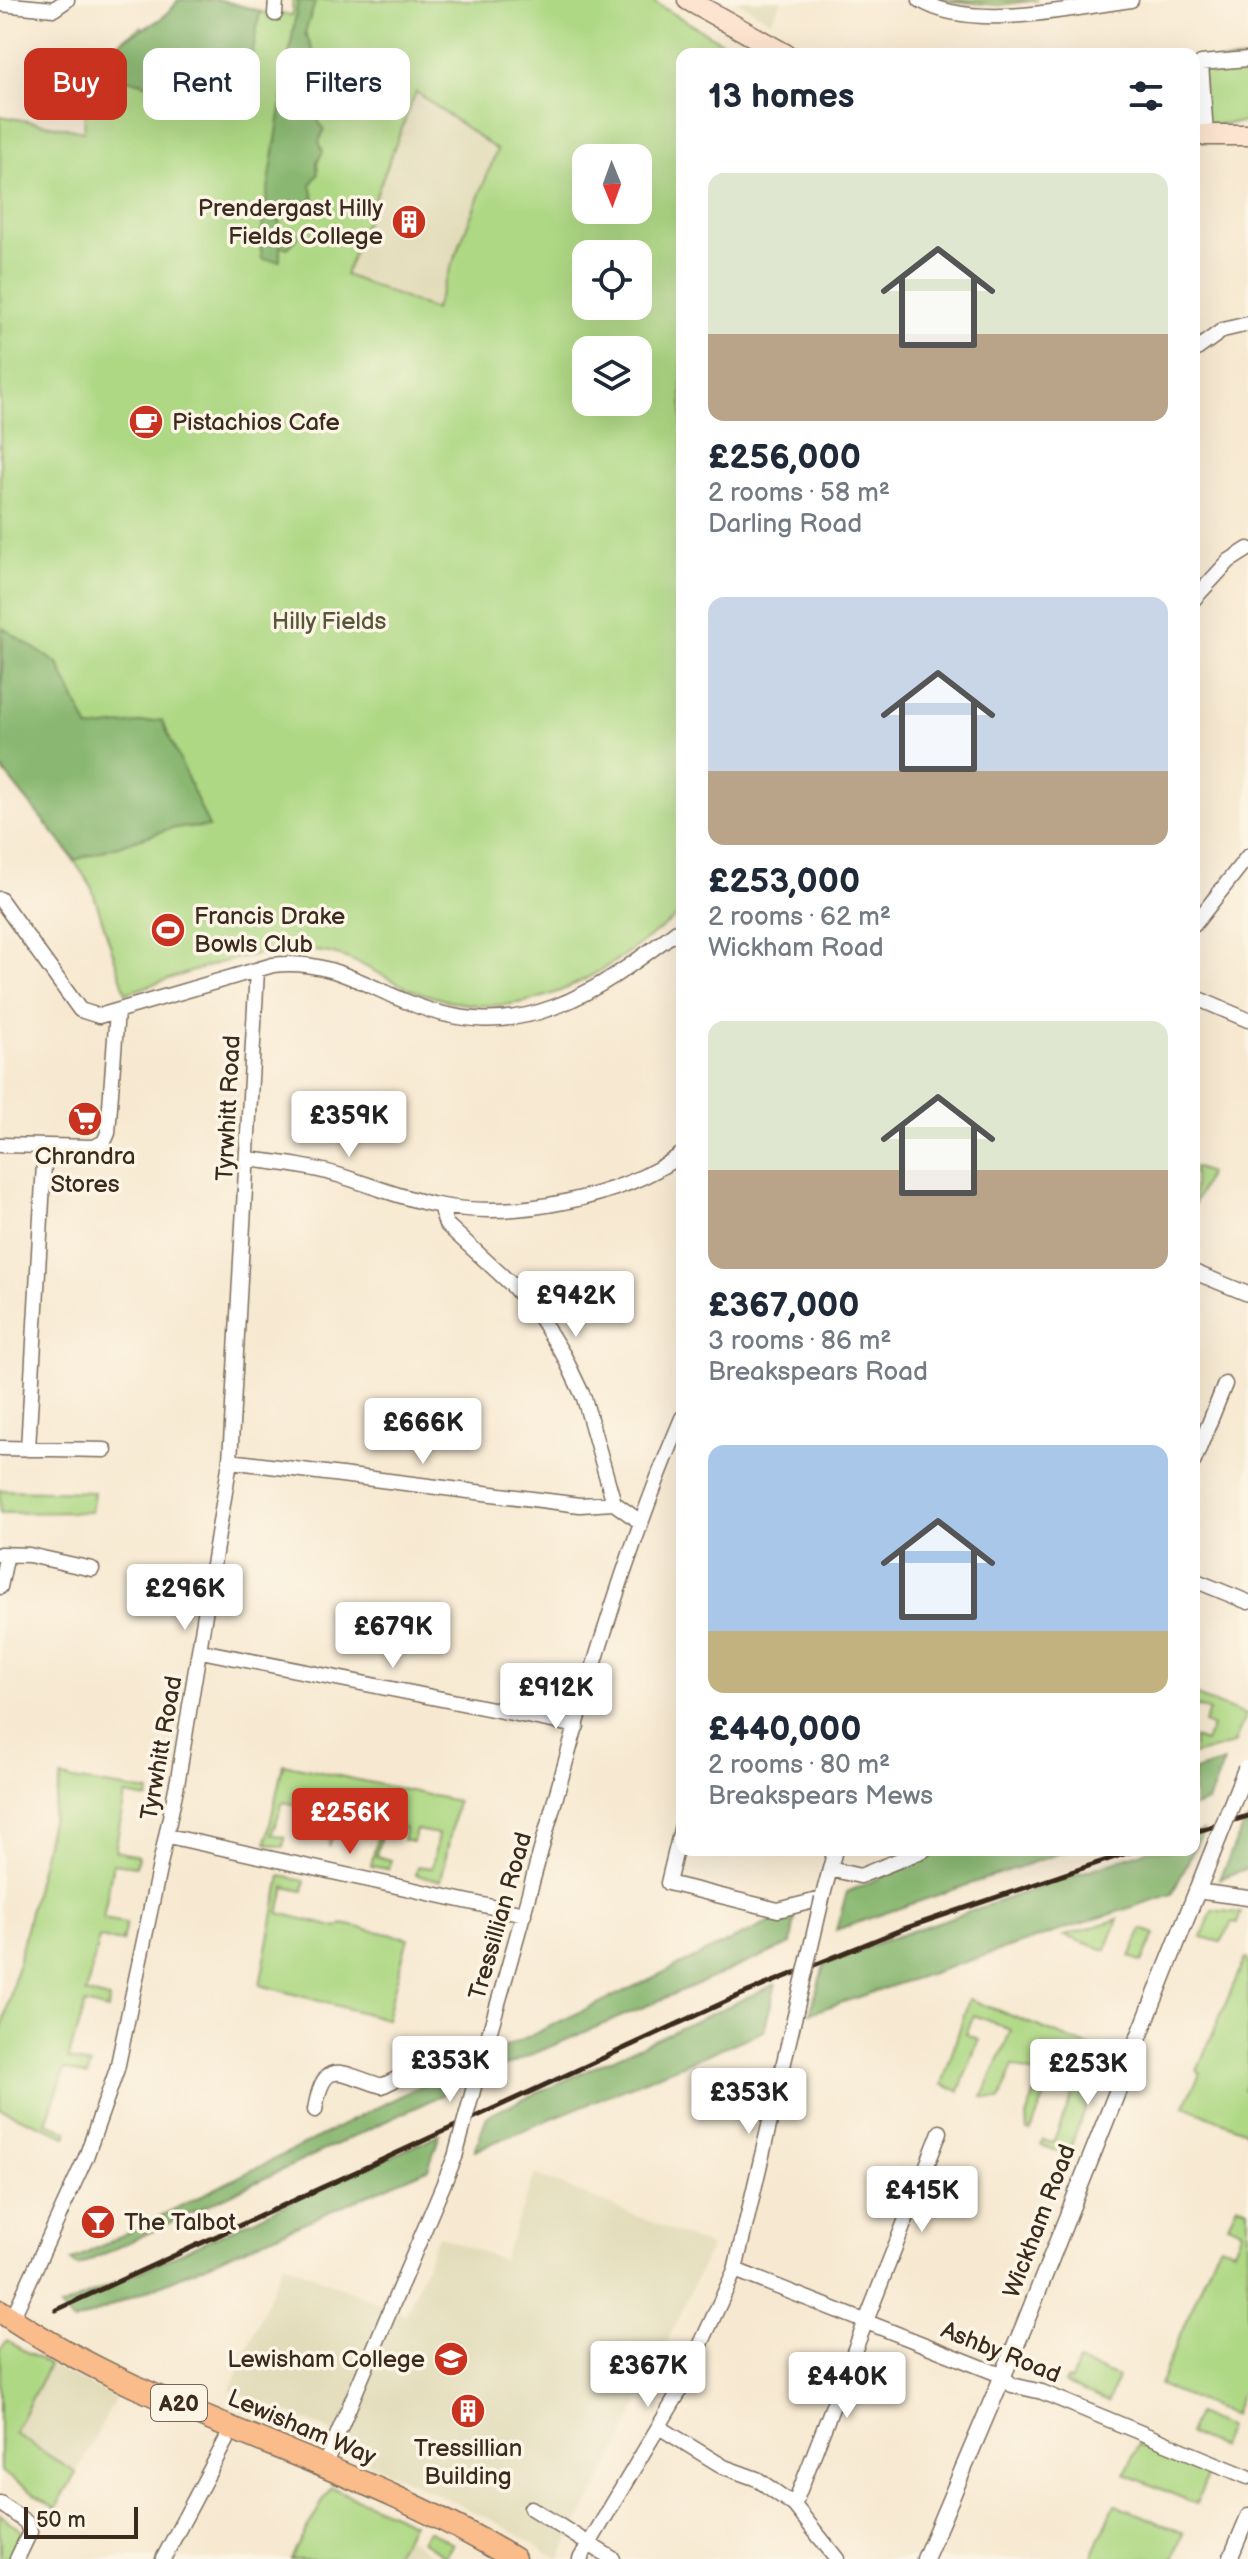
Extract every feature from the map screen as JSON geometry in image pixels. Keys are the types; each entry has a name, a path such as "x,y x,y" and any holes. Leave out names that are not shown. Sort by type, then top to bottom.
{"highway":[{"name":"Lewisham Way","path":"12,2319 91,2365 395,2494 514,2559"}],"main road":[{"path":"688,0 774,48"},
{"path":"1200,134 1248,135"}],"street":[{"path":"0,4 54,9 67,0"},
{"path":"920,0 929,6 995,18 1131,0"},
{"path":"1200,134 1201,63 1248,59"},
{"path":"1200,347 1223,330 1248,324"},
{"path":"1200,592 1229,561 1248,549"},
{"path":"1200,917 1248,856"},
{"path":"0,899 80,1010 99,1016 291,963 320,966 351,975 406,1002 437,1012 478,1017 519,1017 547,1012 595,990 676,931"},
{"name":"Tyrwhitt Road","path":"12,2319 105,2108 121,2053 168,1836 230,1461 257,970"},
{"path":"1200,1000 1248,1020"},
{"path":"0,1145 94,1147 104,1142 108,1133 117,1011"},
{"path":"28,1449 45,1146"},
{"path":"248,1159 336,1174 440,1206 493,1208 553,1204 643,1178 676,1158"},
{"path":"440,1206 446,1224 511,1284 541,1319 564,1356 584,1398 614,1503 639,1521"},
{"path":"1200,1274 1248,1294"},
{"path":"1200,1446 1225,1384"},
{"name":"Tressillian Road","path":"325,2464 455,2157 577,1726 639,1521 676,1432"},
{"path":"0,1448 105,1450"},
{"path":"230,1461 580,1505 614,1503"},
{"path":"0,1587 4,1554 92,1569"},
{"path":"1200,1582 1248,1602"},
{"path":"201,1651 577,1726"},
{"name":"Wickham Road","path":"925,2559 1069,2213 1247,1767"},
{"path":"168,1836 524,1914"},
{"path":"676,1850 668,1883 778,1910 822,1899"},
{"path":"580,2559 659,2427 735,2270 833,1856"},
{"path":"830,1869 860,1876 909,1856"},
{"path":"1196,1891 1248,1898"},
{"path":"315,2110 320,2081 327,2074 336,2073 382,2086 458,2049 483,2056"},
{"path":"794,2505 940,2132"},
{"name":"Ashby Road","path":"735,2270 1001,2375 1012,2385 1042,2392 1248,2477"},
{"path":"163,2559 233,2427"},
{"path":"659,2427 724,2467 757,2479 794,2505 837,2559"},
{"path":"0,2503 26,2522 30,2532 17,2559"},
{"path":"531,2508 613,2559"},
{"path":"1230,2559 1248,2516"}],"shaded area":[{"path":"735,0 782,0 771,21"},
{"path":"416,91 497,149 435,310 345,275 405,120 410,120 410,107"},
{"name":"Lewisham College","path":"535,2174 711,2247 616,2453 559,2559 500,2524 346,2452 350,2439 230,2389 283,2263 406,2314 438,2235 503,2260"},
{"path":"49,2365 116,2398 76,2473 13,2433"},
{"path":"406,2537 438,2559 392,2559"}],"green space":[{"name":"Hilly Fields","path":"178,0 220,0 265,13 292,15 293,0 650,0 732,48 676,48 676,917 620,958 559,991 527,1001 493,1005 456,1002 403,986 342,957 291,950 219,963 126,993 91,886 48,822 0,767 0,116 84,131 85,120 127,120 127,48 114,48 141,27 147,30 172,10","holes":["276,48 410,48 410,107 416,92 497,150 434,310 345,275 405,120 276,120"]},
{"path":"178,0 220,0 260,11 253,48 143,48 143,83 127,79 127,48 113,48 169,11"},
{"path":"298,0 315,3 305,33 312,48 290,48"},
{"path":"937,0 1038,0 999,5"},
{"path":"1248,59 1248,122 1205,125 1201,63"},
{"path":"279,120 318,120 324,130 319,142 323,152 317,162 318,174 311,184 314,199 279,221 280,232 293,228 298,237 288,248 280,246 280,261 262,259 260,241"},
{"path":"3,628 58,664 89,729 162,720 209,827 172,828 75,860 0,767"},
{"path":"1200,1169 1209,1173 1200,1192"},
{"path":"0,1490 94,1492 91,1512 0,1513"},
{"path":"1200,1697 1246,1715 1234,1744 1200,1753 1200,1740 1205,1742 1212,1727 1204,1723 1209,1711 1200,1708"},
{"path":"1224,1762 1208,1802 1200,1805 1200,1769"},
{"path":"283,1764 457,1801 441,1881 416,1875 418,1866 432,1868 438,1834 416,1830 413,1842 403,1840 405,1828 384,1824 376,1856 391,1860 388,1869 371,1866 381,1818 373,1816 369,1833 357,1830 360,1810 353,1809 352,1814 340,1812 329,1847 331,1826 325,1824 327,1811 313,1805 309,1820 298,1818 301,1806 283,1802 272,1834 285,1837 283,1847 266,1843"},
{"path":"61,1778 149,1792 148,1799 125,1795 115,1851 138,1856 136,1866 113,1863 103,1919 126,1923 122,1942 99,1938 86,1993 109,1999 108,2010 85,2004 68,2059 91,2066 87,2076 65,2069 46,2123 68,2131 66,2136 0,2109 0,2040"},
{"path":"1248,1821 1248,1868 1219,1879 1245,1822"},
{"path":"931,1856 1052,1856 836,1930 847,1892"},
{"path":"1131,1856 1191,1856 1172,1894 810,2013 824,1965 880,1942"},
{"path":"281,1876 305,1881 303,1891 285,1887 279,1913 338,1928 343,1924 408,1938 386,2019 260,1985"},
{"path":"796,1910 791,1944 496,2070 504,2048"},
{"path":"1212,1910 1241,1913 1237,1923 1232,1922 1220,1942 1202,1937"},
{"path":"1118,1919 1106,1950 1064,1936"},
{"path":"1142,1929 1155,1934 1142,1962 1130,1957"},
{"path":"1245,1958 1248,1959 1248,2080 1243,2090 1248,2093 1248,2132 1184,2106 1200,2074 1197,2071"},
{"path":"776,1984 764,2031 475,2150 487,2116"},
{"path":"969,1999 1108,2054 1067,2155 1041,2145 1043,2140 1053,2143 1084,2068 1051,2056 1044,2072 1053,2076 1031,2131 1028,2130 1026,2118 1040,2076 1013,2065 1000,2100 983,2097 1011,2030 974,2015 966,2034 979,2039 959,2091 942,2085"},
{"path":"458,2067 450,2091 78,2266 71,2261"},
{"path":"440,2134 428,2169 74,2322 60,2308"},
{"path":"1237,2204 1248,2209 1248,2378 1233,2415 1159,2385 1214,2255 1220,2245 1234,2250 1242,2230 1228,2224"},
{"path":"7,2341 49,2365 14,2433 76,2473 56,2508 0,2471 0,2350"},
{"path":"1078,2362 1118,2377 1108,2402 1064,2383 1066,2379 1071,2380"},
{"path":"1197,2414 1228,2427 1220,2447 1188,2434"},
{"path":"1138,2444 1208,2474 1196,2504 1125,2474"},
{"path":"331,2487 413,2523 392,2559 290,2559"},
{"path":"1115,2504 1184,2533 1174,2559 1091,2559"},
{"path":"0,2514 25,2534 15,2559 0,2557"},
{"path":"428,2530 453,2544 445,2556 421,2541"}],"railway":[{"path":"1200,1830 1248,1816"},
{"path":"56,2310 738,1996 903,1929 1118,1856"}],"place":[{"name":"Prendergast Hilly Fields College","path":"409,222"},
{"name":"Pistachios Cafe","path":"146,422"},
{"name":"Francis Drake Bowls Club","path":"168,930"},
{"name":"Chrandra Stores","path":"85,1119"},
{"name":"The Talbot","path":"98,2222"},
{"name":"Lewisham College","path":"451,2359"},
{"name":"Tressillian Building","path":"468,2411"}]}
